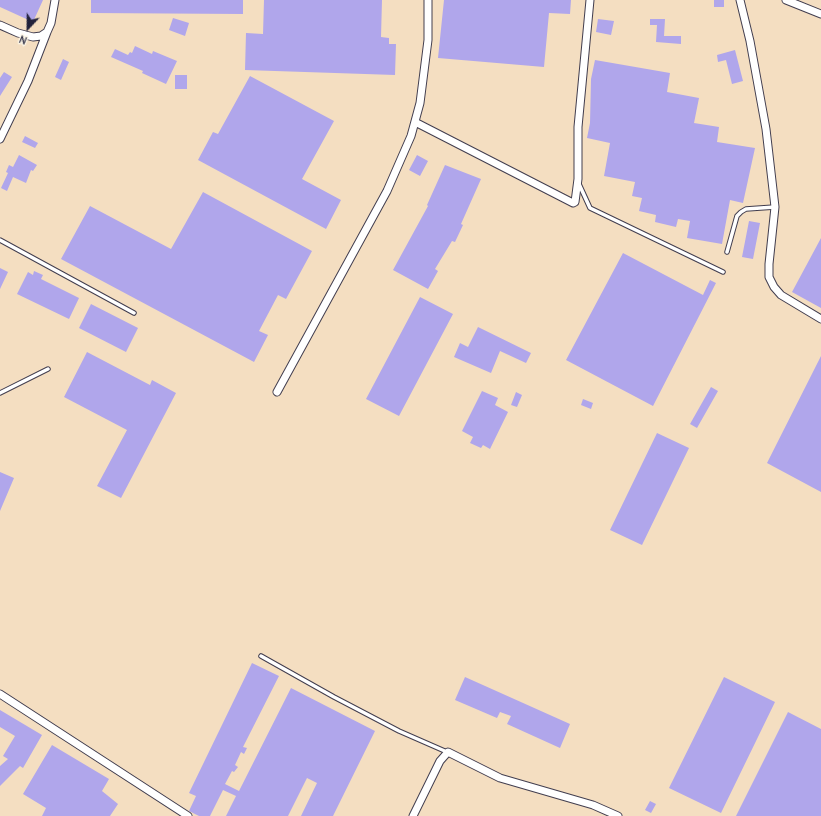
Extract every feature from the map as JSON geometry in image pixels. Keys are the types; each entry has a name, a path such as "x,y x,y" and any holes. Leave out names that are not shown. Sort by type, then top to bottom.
{"street":[{"path":"0,139 28,81 44,36 51,23 55,0"},
{"path":"277,392 387,191 411,136 420,103 428,40 428,0"},
{"path":"415,122 573,203 577,199 578,127 590,0"},
{"path":"740,0 750,41 766,128 775,207 769,276 781,295 821,319"},
{"path":"786,0 821,14"},
{"path":"0,25 32,37 44,36"},
{"path":"0,694 188,816"},
{"path":"413,816 440,761 448,752 500,778 593,805 618,816"}],"lane":[{"path":"578,183 590,208 723,272"},
{"path":"727,252 737,216 741,212 746,209 775,207"},
{"path":"0,240 134,313"},
{"path":"0,393 48,369"},
{"path":"261,656 399,731 448,752"}],"building":[{"path":"0,0 43,0 33,22 0,7"},
{"path":"91,0 243,0 243,14 91,13"},
{"path":"264,0 382,0 381,37 389,38 389,44 396,44 395,75 245,70 246,33 263,34"},
{"path":"444,0 571,0 570,14 549,13 544,67 438,58"},
{"path":"714,0 724,0 724,7 714,7"},
{"path":"173,18 189,23 185,36 169,30"},
{"path":"598,19 614,21 611,35 596,32"},
{"path":"650,19 665,19 664,36 681,36 681,44 656,42 657,25 650,25"},
{"path":"135,46 152,54 153,51 177,61 166,84 142,73 143,71 111,57 115,49 128,55 130,52 132,53"},
{"path":"735,50 743,81 732,84 726,60 718,62 717,55"},
{"path":"63,59 69,62 61,80 55,77"},
{"path":"595,60 670,73 667,92 699,98 694,123 719,127 717,142 755,148 743,203 730,200 722,244 687,238 690,221 678,219 676,227 655,222 656,215 639,211 642,198 632,196 635,182 604,176 610,143 587,138 590,123 591,79"},
{"path":"4,72 12,77 0,96 0,78"},
{"path":"175,75 187,75 187,89 175,89"},
{"path":"250,76 334,121 302,179 341,200 326,229 198,160 213,132 218,134"},
{"path":"25,136 38,143 35,148 22,142"},
{"path":"19,155 37,165 33,171 31,170 26,183 13,177 7,191 1,188 8,173 6,172 9,165 13,167"},
{"path":"417,155 428,161 420,176 409,170"},
{"path":"445,165 481,179 461,224 463,225 455,242 452,241 435,269 438,271 428,289 393,270 428,206 427,205"},
{"path":"203,192 312,251 286,299 278,295 259,331 268,335 254,362 61,259 90,206 171,249"},
{"path":"749,221 760,223 753,259 742,257"},
{"path":"821,238 821,308 792,292"},
{"path":"623,253 703,295 710,280 716,283 653,406 566,360"},
{"path":"0,268 8,272 0,289"},
{"path":"34,271 43,275 41,279 79,298 69,319 17,294 28,272 33,275"},
{"path":"420,297 453,314 399,416 366,399"},
{"path":"91,304 138,328 126,352 79,328"},
{"path":"478,327 531,353 526,363 500,351 491,373 454,357 460,343 468,347"},
{"path":"87,352 150,385 152,380 176,393 121,498 97,486 127,430 64,397"},
{"path":"821,356 821,492 767,463"},
{"path":"711,387 718,391 697,428 690,424"},
{"path":"482,391 498,398 495,405 508,412 490,449 483,445 481,448 470,443 473,437 462,431"},
{"path":"516,392 522,395 517,407 511,405"},
{"path":"583,399 593,403 591,409 581,405"},
{"path":"657,433 689,448 642,545 610,530"},
{"path":"0,472 14,478 0,511"},
{"path":"252,663 279,676 243,747 247,748 244,754 241,752 235,765 238,767 234,772 232,771 225,784 239,791 291,688 375,731 333,816 301,816 317,783 307,778 288,816 226,816 236,796 223,790 210,816 199,816 189,811 196,796 189,793"},
{"path":"465,677 570,724 560,748 507,724 511,716 500,712 497,718 455,700"},
{"path":"724,677 775,702 721,813 669,788"},
{"path":"0,710 42,735 23,768 20,766 0,786 0,766 8,759 3,756 15,736 0,727"},
{"path":"788,712 821,729 821,816 736,816"},
{"path":"52,745 109,779 102,791 118,804 110,816 42,816 46,808 23,794"},
{"path":"650,801 656,804 651,813 645,810"}]}
